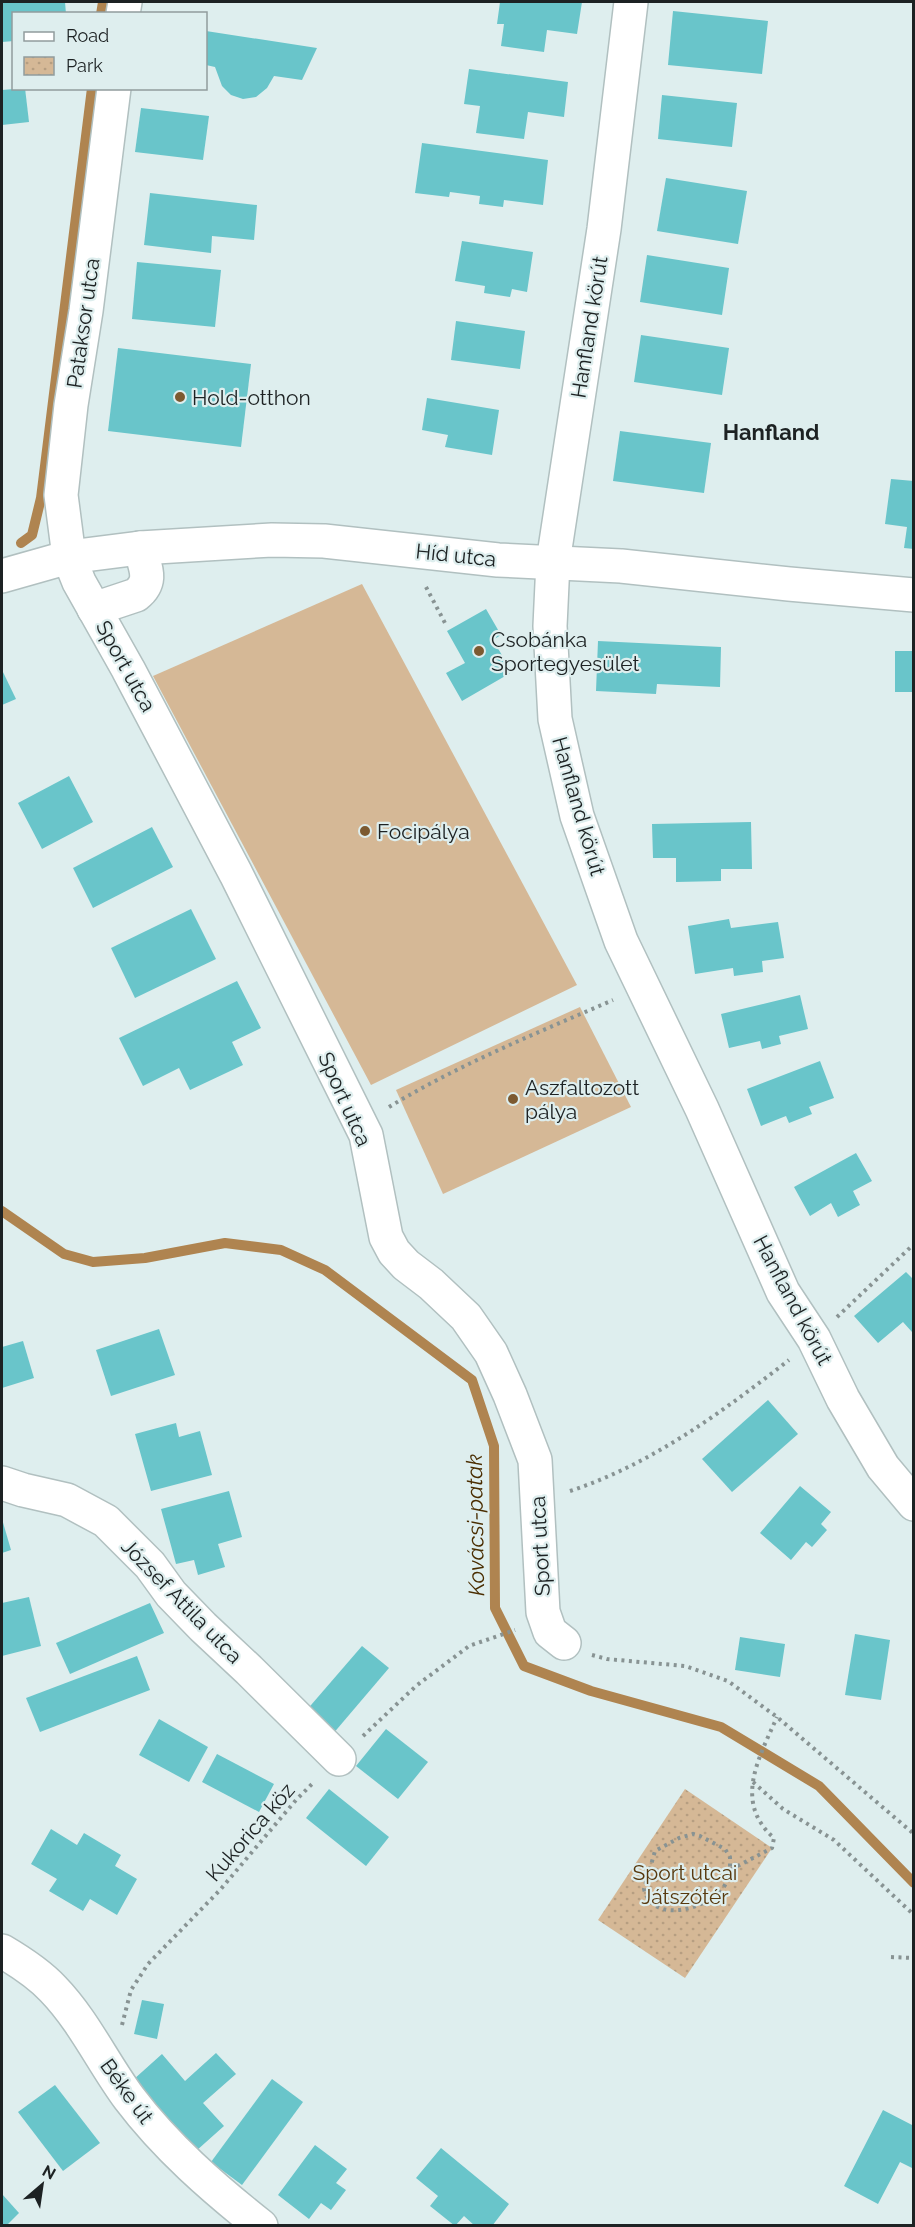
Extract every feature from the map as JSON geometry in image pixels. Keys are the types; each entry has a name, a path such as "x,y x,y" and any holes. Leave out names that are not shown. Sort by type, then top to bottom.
{"street":[{"name":"Hanfland körút","path":"631,2 604,229 553,562 550,626 555,719 577,816 621,941 702,1109 783,1292 814,1339 843,1399 883,1467 914,1504"},
{"name":"Pataksor utca","path":"69,557 62,495 71,405 86,312 114,90"},
{"name":"Híd utca","path":"2,576 69,557 140,548 272,540 324,541 498,560 621,566 914,595"},
{"path":"94,609 136,595 141,591 146,584 147,575 140,548"},
{"name":"Sport utca","path":"69,557 79,582 128,669 231,864 366,1135 387,1237 394,1252 466,1317 491,1353 535,1460 543,1612 550,1632 564,1643"},
{"name":"József Attila utca","path":"2,1483 67,1500 106,1521 150,1565 171,1594 203,1627 339,1759"},
{"name":"Béke út","path":"2,1951 52,1988 71,2010 129,2098 168,2144 215,2188 261,2226"}],"path":[{"path":"360,1124 408,1095 525,1038 644,989"},
{"path":"538,1502 587,1486 680,1439 729,1407 814,1339 914,1244"},
{"name":"Kukorica köz","path":"114,2076 130,1990 148,1964 220,1890 296,1800 416,1686 469,1646 518,1629"},
{"path":"564,1643 586,1654 608,1659 685,1666 728,1681 777,1717 914,1834"},
{"path":"730,1870 730,1857 725,1849 693,1834 678,1838 658,1848 644,1889 647,1898 666,1911 686,1909 719,1892 724,1887 730,1870 772,1848 774,1838 759,1824 752,1803 756,1765 777,1717"},
{"path":"753,1782 783,1809 834,1840 914,1915"},
{"path":"891,1957 914,1958"}],"green space":[{"name":"Focipálya","path":"362,584 577,985 371,1085 153,676"},
{"name":"Aszfaltozott pálya","path":"580,1007 631,1107 443,1194 396,1090"},
{"name":"Sport utcai Játszótér","path":"685,1789 772,1848 685,1978 598,1920"}],"building":[{"path":"2,2 65,2 66,12 12,12 12,41 2,42"},
{"path":"500,2 582,2 577,34 547,30 544,52 501,46 504,24 497,24"},
{"path":"673,11 768,21 762,74 668,65"},
{"path":"207,31 317,48 302,80 274,76 267,88 256,97 243,99 231,95 222,86 215,67 207,65"},
{"path":"469,69 568,82 564,117 528,112 524,139 476,133 480,106 464,104"},
{"path":"2,90 25,90 29,122 2,125"},
{"path":"662,95 737,103 732,147 658,139"},
{"path":"141,108 209,116 203,160 135,152"},
{"path":"422,143 548,160 543,205 504,200 503,207 479,204 480,196 450,192 449,197 415,193"},
{"path":"666,178 747,191 738,244 657,231"},
{"path":"150,193 257,205 254,240 212,236 211,253 144,245"},
{"path":"462,241 533,252 527,292 512,289 510,297 484,293 485,286 455,281"},
{"path":"647,255 729,268 722,315 640,302"},
{"path":"137,262 221,270 215,327 132,319"},
{"path":"456,321 525,331 520,369 451,360"},
{"path":"641,335 729,348 722,395 634,382"},
{"name":"Hold-otthon","path":"118,348 251,364 241,447 108,431"},
{"path":"427,398 499,410 492,455 445,447 448,435 422,430"},
{"path":"620,431 711,443 704,493 613,481"},
{"path":"891,479 914,481 914,549 904,548 907,527 885,524"},
{"name":"Csobánka Sportegyesület","path":"486,609 501,635 493,640 512,672 462,701 446,673 465,663 447,631"},
{"path":"598,641 721,647 720,687 657,684 656,694 596,691"},
{"path":"895,651 914,651 914,692 895,692"},
{"path":"2,670 16,699 2,705"},
{"path":"69,776 93,822 42,849 18,803"},
{"path":"751,822 752,869 721,869 721,881 676,882 676,858 653,858 652,824"},
{"path":"152,827 173,867 93,908 73,868"},
{"path":"191,909 216,959 135,998 111,948"},
{"path":"729,919 731,928 778,922 784,958 762,961 763,972 734,976 733,968 695,974 688,926"},
{"path":"237,981 261,1028 232,1042 243,1065 190,1090 179,1068 143,1086 119,1038"},
{"path":"800,995 808,1029 779,1036 781,1044 762,1049 760,1041 729,1048 721,1014"},
{"path":"820,1061 834,1098 809,1107 812,1114 789,1123 786,1116 761,1126 747,1089"},
{"path":"856,1153 872,1181 853,1191 860,1205 838,1217 831,1203 810,1216 794,1187"},
{"path":"906,1272 914,1280 914,1331 912,1332 903,1322 878,1343 854,1316"},
{"path":"159,1329 175,1375 111,1396 96,1350"},
{"path":"23,1341 34,1378 2,1388 2,1347"},
{"path":"768,1400 798,1434 732,1492 702,1459"},
{"path":"176,1423 179,1437 200,1431 212,1475 151,1491 135,1434"},
{"path":"800,1486 831,1512 821,1524 827,1530 812,1547 806,1542 791,1560 760,1533"},
{"path":"229,1491 242,1537 218,1544 225,1567 198,1575 194,1560 176,1564 161,1509"},
{"path":"2,1519 11,1550 2,1553"},
{"path":"29,1597 41,1646 2,1656 2,1603"},
{"path":"150,1603 164,1633 70,1674 56,1643"},
{"path":"855,1634 890,1640 881,1700 845,1695"},
{"path":"740,1637 785,1644 780,1677 735,1670"},
{"path":"362,1646 389,1668 332,1735 305,1712"},
{"path":"137,1656 150,1690 40,1732 26,1698"},
{"path":"159,1719 208,1747 189,1782 139,1755"},
{"path":"386,1729 428,1762 398,1799 356,1766"},
{"path":"217,1754 274,1784 259,1812 202,1782"},
{"path":"329,1789 389,1837 366,1866 306,1818"},
{"path":"51,1829 77,1845 84,1833 121,1855 115,1866 137,1879 117,1915 90,1899 83,1911 49,1891 57,1879 31,1864"},
{"path":"142,2000 164,2004 157,2039 134,2034"},
{"path":"216,2053 236,2074 203,2103 224,2126 196,2151 133,2080 162,2054 185,2081"},
{"path":"272,2079 303,2102 242,2185 211,2162"},
{"path":"55,2085 100,2143 63,2171 18,2112"},
{"path":"883,2110 914,2126 914,2169 900,2162 878,2204 844,2186"},
{"path":"315,2145 347,2169 336,2183 346,2190 331,2210 321,2203 309,2219 278,2195"},
{"path":"441,2148 509,2204 492,2226 475,2226 464,2216 455,2226 430,2206 438,2196 416,2178"},
{"path":"2,2194 19,2213 6,2226 2,2226"}],"waterway":[{"path":"101,12 103,2"},
{"path":"21,543 32,535 41,498 92,90"},
{"name":"Kovácsi-patak","path":"2,1211 64,1254 93,1262 145,1258 225,1243 281,1250 325,1270 472,1380 494,1446 495,1608 524,1666 591,1691 721,1727 819,1786 914,1883"}],"place":[{"name":"Hold-otthon","path":"180,397"},
{"name":"Csobánka Sportegyesület","path":"479,651"},
{"name":"Focipálya","path":"365,831"},
{"name":"Aszfaltozott pálya","path":"513,1099"}],"district":[{"name":"Hanfland","path":"771,432"}]}
